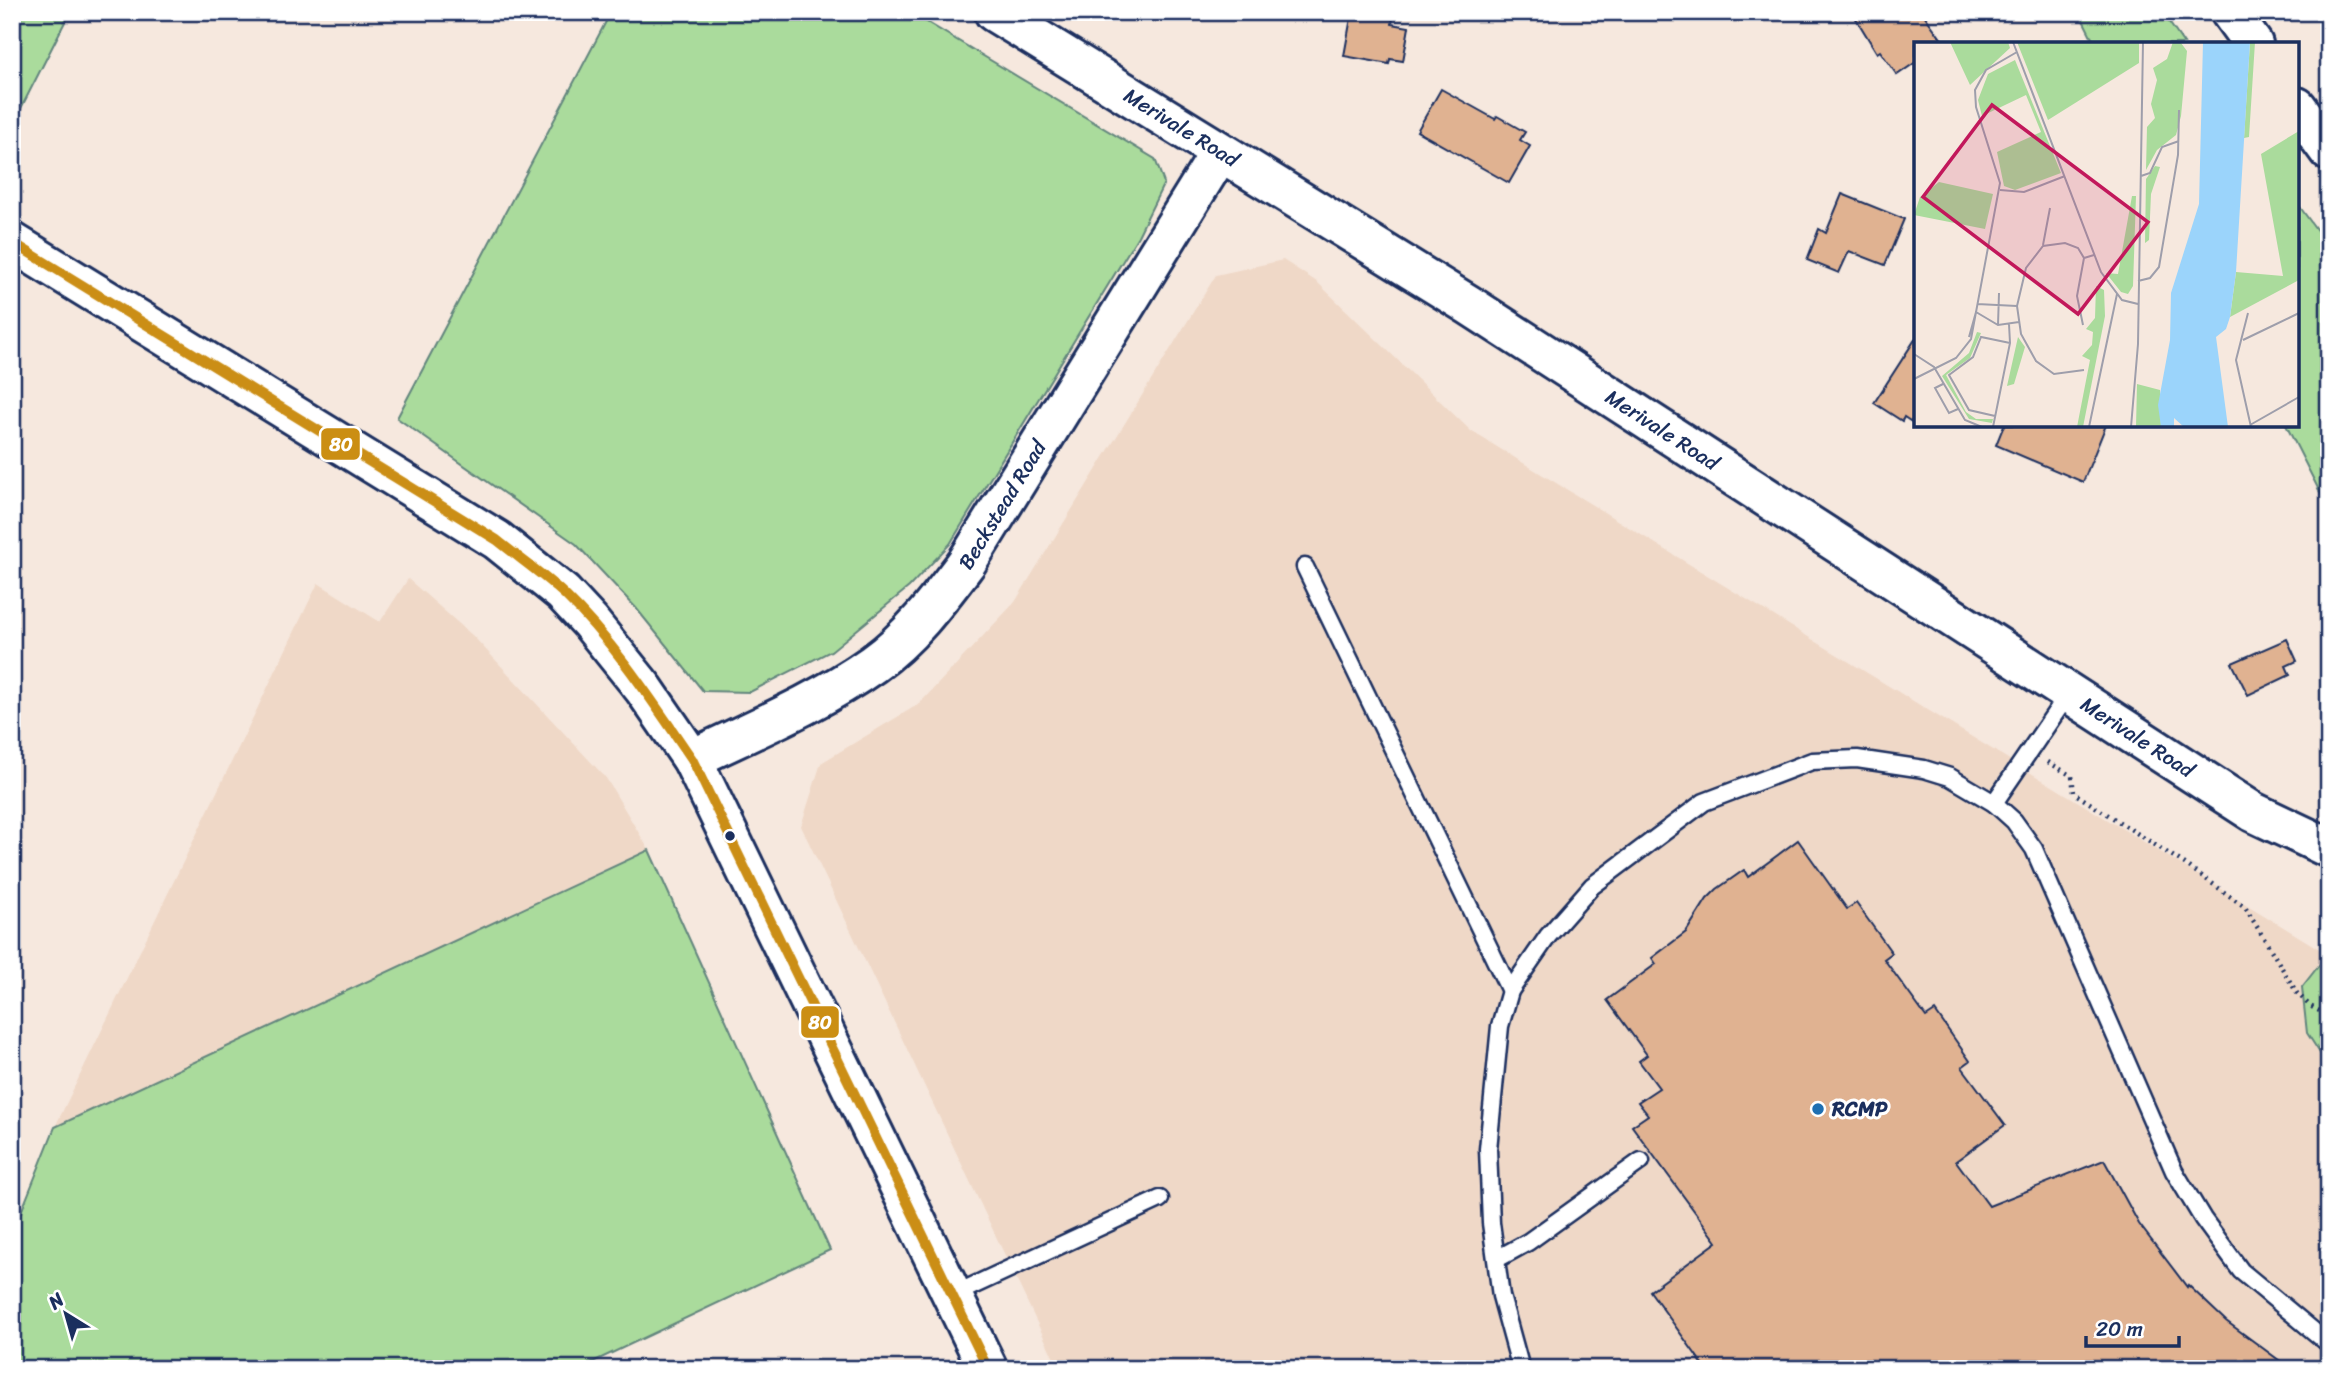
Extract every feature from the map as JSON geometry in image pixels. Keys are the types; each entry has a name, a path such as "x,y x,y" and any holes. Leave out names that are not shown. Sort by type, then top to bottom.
{"street":[{"name":"Merivale Road","path":"994,12 1219,154 1469,305 2253,812 2329,848"},
{"path":"2230,12 2252,42"},
{"path":"2299,110 2329,151"},
{"name":"Beckstead Road","path":"692,759 776,718 873,664 934,606 967,562 1219,154"},
{"path":"12,242 415,488 533,567 563,593 615,650 692,759 988,1369"}],"lane":[{"path":"1305,567 1510,991"},
{"path":"1994,803 2069,693"},
{"path":"1521,1369 1504,1315 1491,1223 1488,1149 1496,1048 1510,991 1548,936 1592,886 1704,802 1748,783 1812,761 1857,759 1924,769 1950,777 1994,803 2014,821 2034,849 2174,1171 2203,1219 2241,1271 2329,1343"},
{"path":"1497,1259 1528,1242 1641,1161"},
{"path":"953,1295 1160,1199"}],"path":[{"path":"2030,751 2072,776 2074,793 2185,864 2245,907 2297,993 2310,1006 2329,1016"}],"shaded area":[{"name":"RCMP","path":"1283,260 1317,282 1471,431 2329,955 2329,1369 1059,1369 801,826 821,763 919,704 1015,602 1216,275"},
{"path":"408,579 473,636 606,778 649,850 55,1127 318,583 380,622"}],"green space":[{"path":"12,12 70,12 12,126"},
{"path":"611,12 910,12 1155,159 1164,183 1138,236 950,544 909,587 831,651 750,692 703,691 636,608 576,544 397,418"},
{"path":"2079,12 2162,12 2183,42 2094,42"},
{"path":"2299,206 2329,247 2329,510 2287,427 2299,427"},
{"path":"649,850 830,1250 578,1369 12,1369 12,1235 55,1127"},
{"path":"2329,959 2329,1067 2307,1033 2302,987 2320,964"}],"building":[{"path":"1352,12 1393,17 1392,24 1409,27 1403,61 1390,59 1389,64 1344,56"},
{"path":"1852,12 1922,12 1944,42 1914,42 1914,63 1897,75 1880,51 1877,53"},
{"path":"1441,89 1525,132 1520,140 1530,146 1509,183 1417,131"},
{"path":"1842,194 1904,219 1885,265 1849,251 1839,273 1807,260 1819,229 1826,233"},
{"path":"1914,341 1914,424 1904,417 1902,421 1874,403"},
{"path":"2003,427 2105,427 2083,482 1996,445"},
{"path":"2287,639 2297,661 2286,666 2290,675 2248,695 2232,663"},
{"name":"RCMP","path":"1798,840 1847,909 1856,903 1892,953 1884,959 1926,1017 1935,1011 1970,1061 1962,1067 2005,1125 1956,1161 1989,1206 2104,1160 2139,1224 2187,1287 2188,1285 2226,1321 2291,1369 1706,1369 1650,1291 1717,1242 1632,1126 1648,1115 1638,1102 1659,1088 1639,1061 1647,1055 1607,1000 1656,964 1652,958 1686,932 1707,899 1717,889 1744,870 1748,877"}],"transit line":[{"name":"80","path":"12,242 497,540 556,587 600,632 692,759 988,1369"}],"place":[{"name":"RCMP","path":"1818,1109"}]}
